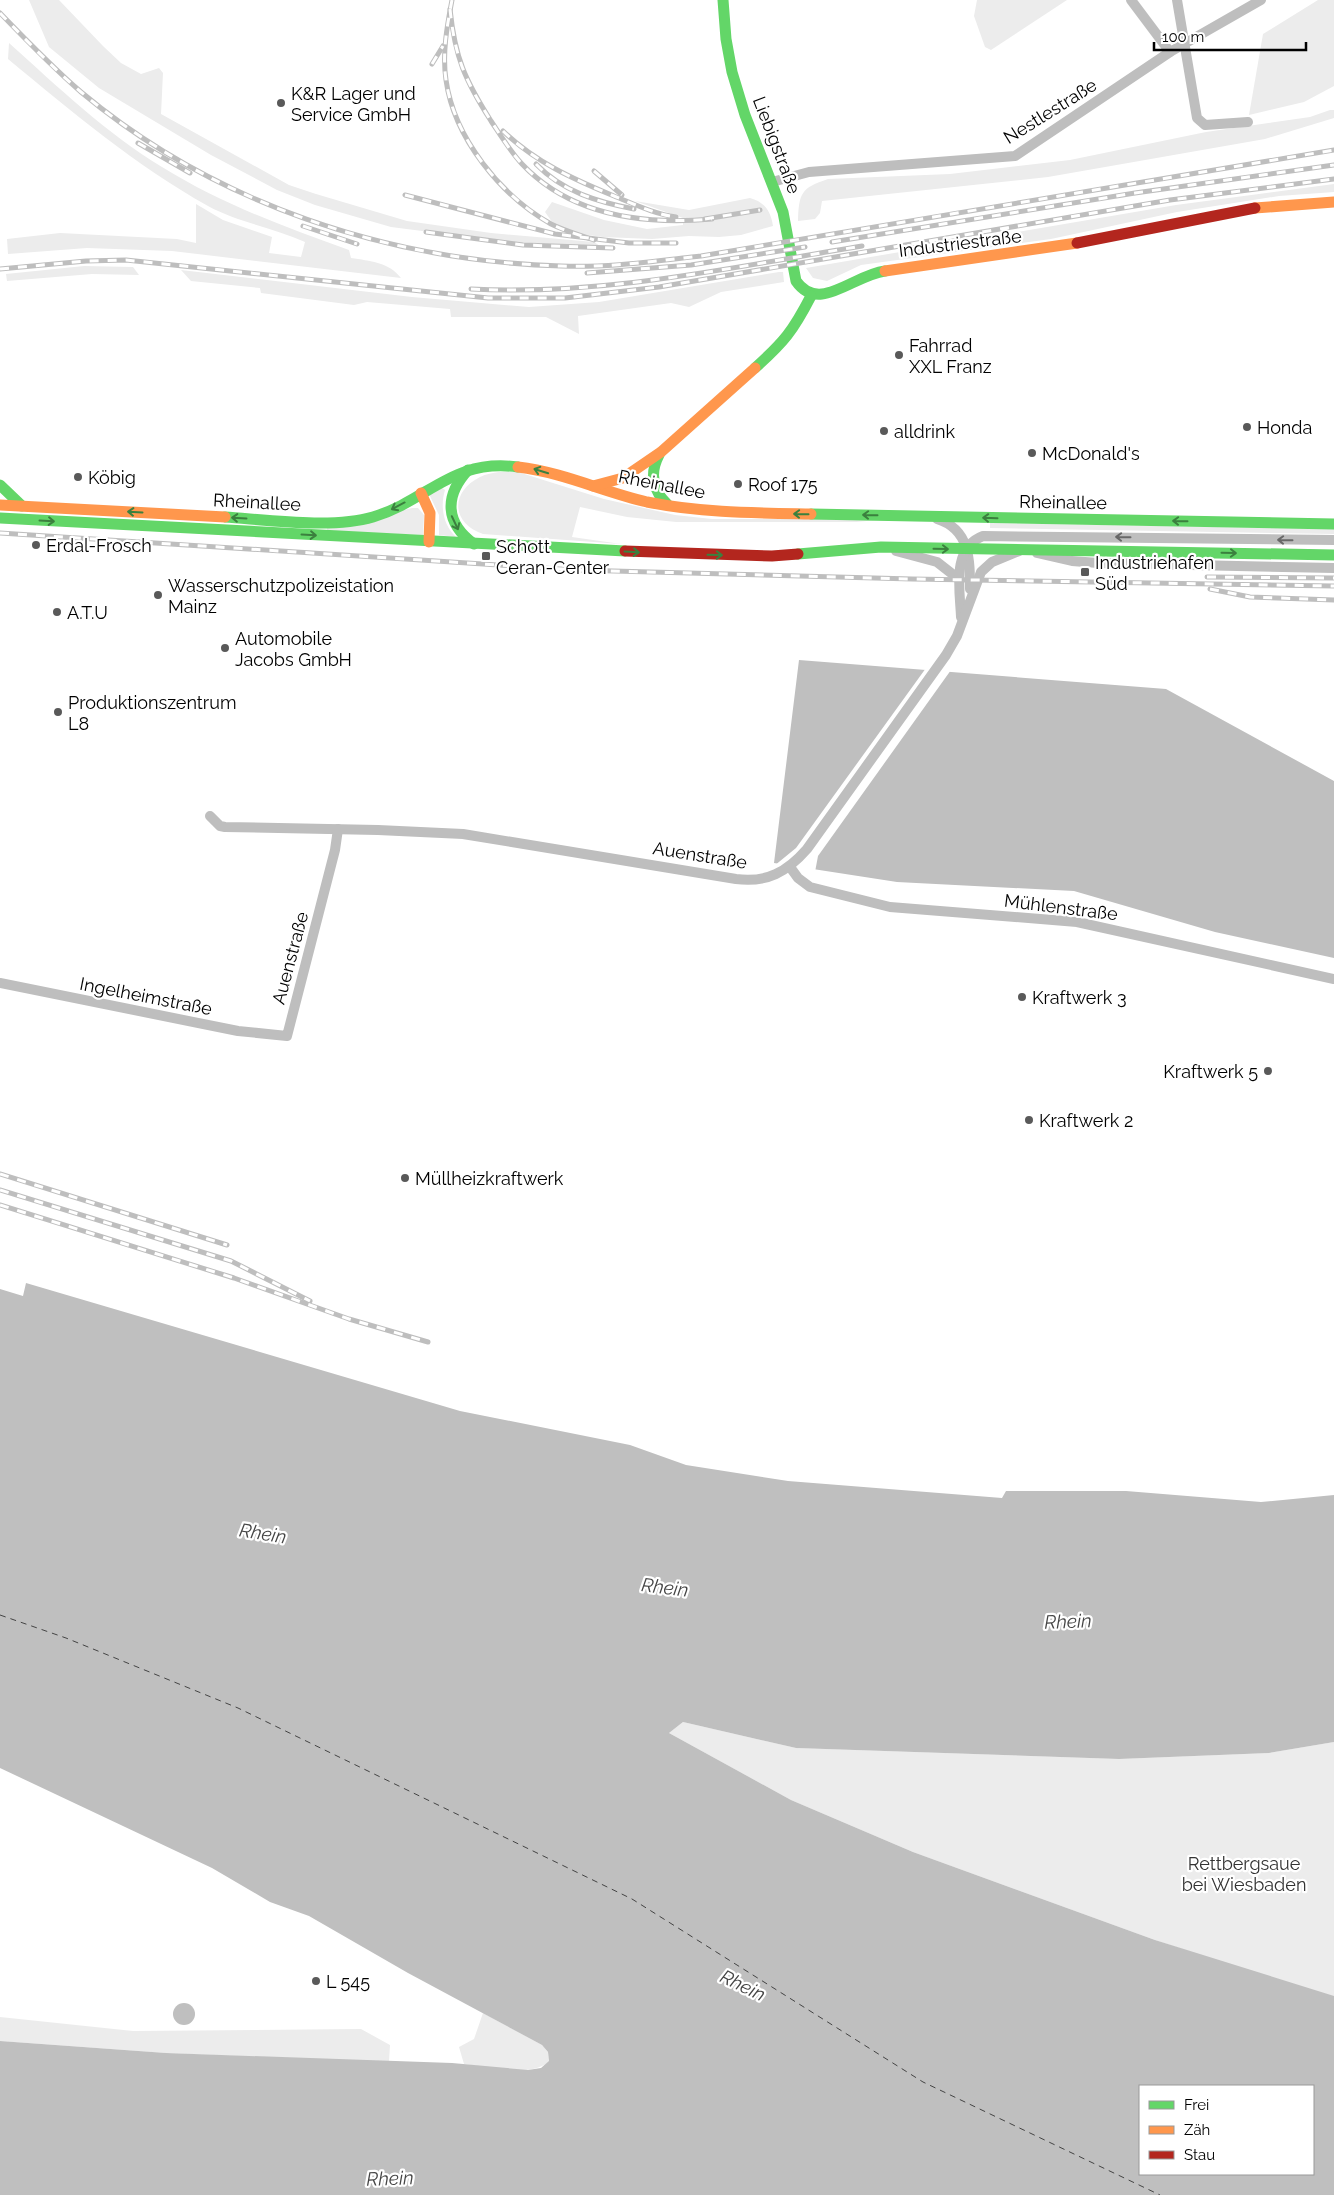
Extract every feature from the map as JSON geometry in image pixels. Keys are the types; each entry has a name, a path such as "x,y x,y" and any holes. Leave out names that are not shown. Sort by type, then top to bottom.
{"main road":[{"name":"Liebigstraße","path":"723,0 728,55 737,92 784,212 796,281 802,290 811,296"},
{"name":"Industriestraße","path":"811,296 825,295 861,277 878,272 1052,248 1251,208 1334,202"},
{"path":"587,486 609,483 623,478 661,452 781,345 795,328 811,296"},
{"path":"661,452 655,464 653,476 658,495 668,505"},
{"name":"Rheinallee","path":"0,505 333,523 373,516 397,507 448,477 472,467 497,464 523,466 587,486 668,505 749,514 1334,524"},
{"path":"472,467 462,475 455,485 451,497 450,510 456,528 464,537 475,544"},
{"path":"0,485 22,506"},
{"path":"421,493 430,513 429,542"},
{"name":"Rheinallee","path":"0,518 679,554 772,556 881,547 1334,556"}],"street":[{"path":"1131,0 1170,52"},
{"path":"1177,0 1197,118 1205,125 1248,122"},
{"name":"Nestlestraße","path":"772,182 809,172 1015,156 1170,52 1261,0"},
{"name":"Auenstraße","path":"930,516 953,525 959,533 969,562 970,598"},
{"name":"Rheinallee","path":"966,549 974,540 983,536 1334,540"},
{"path":"881,547 937,562 960,580"},
{"name":"Auenstraße","path":"961,626 960,559 966,549"},
{"name":"Auenstraße","path":"210,816 220,826 225,827 463,834 743,880 764,879 790,867 807,848 952,646 961,626 976,580 985,567 1023,549"},
{"name":"Rheinallee","path":"1023,549 1072,561 1098,563 1334,568"},
{"name":"Auenstraße","path":"286,1036 335,850 338,829"},
{"name":"Mühlenstraße","path":"790,867 798,878 810,887 858,900 908,910 1077,922 1334,979"},
{"name":"Ingelheimstraße","path":"0,983 238,1031 286,1036"}],"green space":[{"path":"29,0 59,0 121,63 141,74 159,68 163,73 161,114 289,185 407,221 491,233 594,242 600,246 532,245 391,227 315,205 277,190 211,155 99,88 49,47"},
{"path":"977,0 1067,0 991,50 985,47 974,16"},
{"path":"1318,0 1334,0 1334,86 1304,102 1249,115 1263,34"},
{"path":"9,43 64,93 102,124 141,154 162,167 230,203 349,250 351,258 385,265 401,278 172,251 87,248 8,254 7,239 60,233 177,239 196,243 196,204 223,220 272,237 269,253 301,257 305,242 219,212 155,173 80,118 8,59"},
{"path":"1334,110 1334,118 1265,139 1048,177 822,201 820,213 815,219 798,221 799,204 803,193 812,185 828,179 950,174 1070,160 1206,132 1310,117"},
{"path":"1334,184 1334,192 1279,196 1177,212 1051,239 861,265 827,281 813,278 806,268 1176,205"},
{"path":"750,198 760,202 766,208 771,216 773,226 741,235 719,237 689,236 652,239 580,234 555,226 545,212 552,202 604,220 647,229 683,225 683,218 635,201 689,210"},
{"path":"84,266 133,267 139,275 92,274 7,281 6,274"},
{"path":"181,270 412,297 529,307 599,302 779,272 783,272 784,282 721,292 689,307 671,303 578,316 579,334 546,317 451,317 450,309 367,302 354,305 261,293 260,288 191,281"},
{"path":"499,472 518,472 604,499 675,515 712,519 888,519 856,522 676,522 627,517 580,507 572,537 621,544 483,534 465,523 458,507 459,499 470,483 482,476"},
{"path":"442,488 445,490 443,509 445,521 456,537 439,535 439,515 429,494"},
{"path":"418,508 424,515 423,535 327,531 327,528"},
{"path":"990,523 1334,529 1334,534 990,528"},
{"name":"Rettbergsaue bei Wiesbaden","path":"683,1722 796,1748 1119,1759 1269,1753 1334,1742 1334,1999 1155,1940 913,1852 791,1800 669,1733"},
{"path":"483,2013 542,2045 548,2052 549,2062 540,2067 519,2070 464,2064 459,2047 474,2039"},
{"path":"0,2017 133,2031 361,2029 390,2045 389,2062 166,2053 0,2041"}],"water":[{"path":"799,660 1166,689 1334,781 1334,958 1215,932 1074,891 897,882 774,863"},
{"name":"Rhein","path":"26,1283 460,1411 630,1445 686,1465 788,1481 1002,1498 1006,1491 1126,1491 1261,1502 1334,1495 1334,1742 1269,1753 1119,1759 796,1748 683,1722 669,1733 791,1800 913,1852 1155,1940 1334,1996 1334,2195 0,2195 0,2041 166,2053 452,2063 528,2070 541,2068 549,2061 548,2052 542,2045 408,1973 309,1916 270,1902 212,1868 0,1768 0,1289 23,1296"},
{"path":"184,2003 192,2006 195,2014 192,2022 184,2025 176,2022 173,2014 176,2006"}],"pier":[{"path":"926,668 951,670 818,856 815,872 774,866 796,848"}],"ferry route":[{"path":"0,1615 66,1638 238,1708 632,1899 923,2082 1160,2195"}],"railway":[{"path":"452,0 445,50 446,80 451,102 470,144 498,181 532,212 551,224 594,240"},
{"path":"450,9 458,55 474,93 514,154 541,182 586,206 610,213 635,218 661,220 712,219"},
{"path":"0,13 81,92 133,131 188,166 246,195 306,219 368,238 432,252 496,262 596,266 701,256 1334,150"},
{"path":"432,64 443,46"},
{"path":"503,131 541,161 569,176 644,208 676,217"},
{"path":"138,143 190,173"},
{"path":"536,164 546,174 569,189 594,199 634,209"},
{"path":"832,242 1135,193 1334,165"},
{"path":"594,171 622,195"},
{"path":"0,269 86,261 126,260 488,298 565,298 659,287 1170,200 1334,179"},
{"path":"405,195 555,234 629,243 676,243"},
{"path":"705,219 760,210"},
{"path":"303,226 357,244"},
{"path":"426,232 523,245 613,248"},
{"path":"471,289 520,290 619,284 716,271 862,246"},
{"path":"587,273 691,265 805,247"},
{"path":"0,533 576,570 912,579 1334,586"},
{"path":"1207,577 1334,578"},
{"path":"1210,589 1250,597 1334,600"},
{"path":"0,1174 227,1245"},
{"path":"0,1190 231,1261 310,1301"},
{"path":"0,1205 234,1278 349,1319 428,1342"}],"traffic: fast":[{"path":"723,0 726,39 732,72 745,115 783,212 796,281 805,290 815,294 826,293 885,271"},
{"path":"755,368 787,335 811,296"},
{"path":"659,455 654,469 654,482 659,494 668,505"},
{"path":"225,517 300,523 357,521 393,510 458,474 495,466 518,467"},
{"path":"468,470 455,490 451,509 457,527 474,544"},
{"path":"0,485 22,506"},
{"path":"811,514 1334,524"},
{"path":"0,518 625,551"},
{"path":"798,554 881,547 1334,555"}],"traffic: slow":[{"path":"1255,208 1334,202"},
{"path":"885,271 1077,243"},
{"path":"593,486 623,478 661,452 755,368"},
{"path":"518,467 551,473 631,498 667,506 729,512 811,514"},
{"path":"421,493 430,513 429,542"},
{"path":"0,505 225,517"}],"traffic: jam":[{"path":"1077,243 1255,208"},
{"path":"625,551 772,556 798,554"}],"place":[{"name":"K&R Lager und Service GmbH","path":"281,103"},
{"name":"Fahrrad XXL Franz","path":"899,355"},
{"name":"Honda","path":"1247,427"},
{"name":"alldrink","path":"884,431"},
{"name":"McDonald's","path":"1032,453"},
{"name":"Köbig","path":"78,477"},
{"name":"Roof 175","path":"738,484"},
{"name":"Erdal-Frosch","path":"36,545"},
{"name":"Schott Ceran-Center","path":"486,556"},
{"name":"Industriehafen Süd","path":"1085,572"},
{"name":"Wasserschutzpolizeistation Mainz","path":"158,595"},
{"name":"A.T.U","path":"57,612"},
{"name":"Automobile Jacobs GmbH","path":"225,648"},
{"name":"Produktionszentrum L8","path":"58,712"},
{"name":"Kraftwerk 3","path":"1022,997"},
{"name":"Kraftwerk 5","path":"1268,1071"},
{"name":"Kraftwerk 2","path":"1029,1120"},
{"name":"Müllheizkraftwerk","path":"405,1178"},
{"name":"L 545","path":"316,1981"}]}
